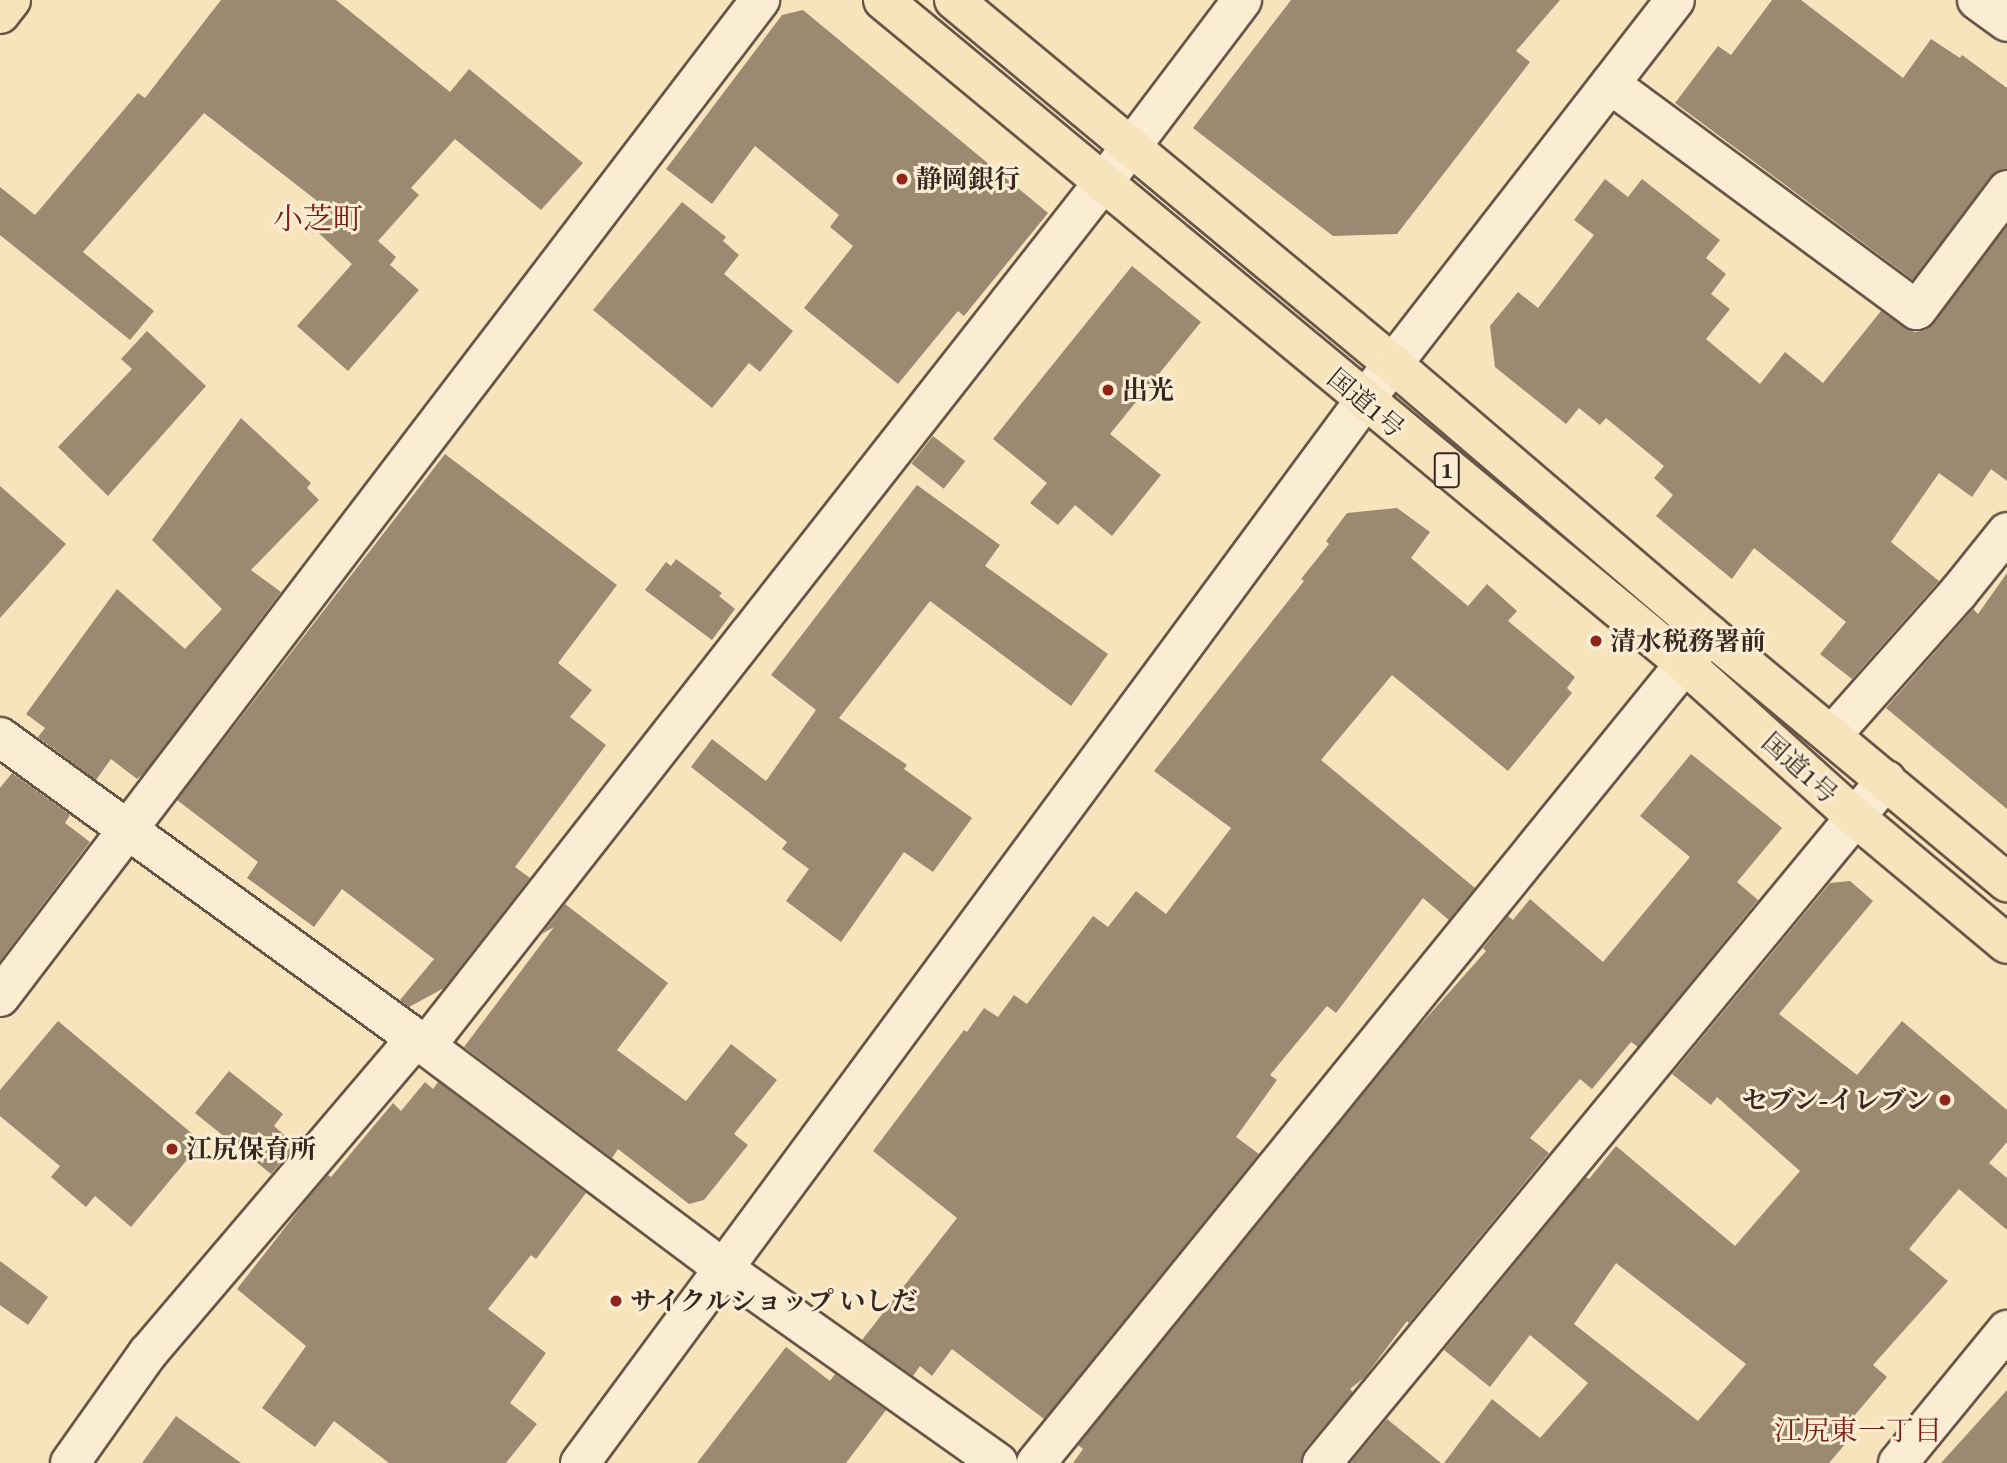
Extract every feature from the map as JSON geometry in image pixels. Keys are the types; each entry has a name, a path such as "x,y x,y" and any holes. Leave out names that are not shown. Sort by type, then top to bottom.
{"main road":[{"path":"0,14 11,0"},
{"name":"国道1号","path":"883,0 1364,401 1685,664 1854,816 2007,944"},
{"name":"国道1号","path":"954,0 1394,365 1709,634 2007,882"}],"street":[{"path":"0,997 760,0"},
{"path":"70,1463 148,1353 421,1043 1131,147 1242,0"},
{"path":"580,1463 1364,401 1675,0"},
{"path":"1976,0 2007,22"},
{"path":"1610,84 1917,310 2007,190"},
{"path":"1832,735 1958,593 2007,533"},
{"path":"1036,1463 1709,634"},
{"path":"0,737 421,1043 723,1268 998,1463"},
{"path":"1322,1463 1886,780"},
{"path":"1898,1463 2007,1330"}],"building":[{"path":"221,0 336,0 450,92 469,69 583,163 541,210 455,139 411,188 419,195 378,241 396,257 390,265 419,290 348,371 297,326 352,264 309,224 325,207 204,113 83,252 154,311 130,340 0,235 0,187 35,215 138,93 145,98"},
{"path":"1291,0 1560,0 1516,51 1530,62 1397,234 1333,236 1193,128"},
{"path":"1772,0 1801,0 1903,78 1931,39 1960,58 1962,55 2007,88 2007,169 1990,177 1913,280 1675,103 1718,46 1731,55"},
{"path":"803,10 1048,213 964,316 958,311 898,384 804,308 853,246 830,227 839,215 755,146 712,204 666,169 782,15"},
{"path":"1605,179 1628,197 1642,179 1720,240 1706,258 1726,274 1711,294 1730,309 1706,339 1760,384 1785,352 1823,383 1881,311 1905,328 1915,332 1926,330 2007,226 2007,481 1991,469 1972,497 1939,473 1891,542 1939,581 1852,679 1820,654 1846,622 1754,548 1732,579 1656,516 1673,495 1654,478 1664,466 1606,418 1600,425 1579,408 1566,424 1495,367 1490,326 1518,292 1538,308 1594,235 1574,220"},
{"path":"682,202 726,237 723,241 739,255 724,274 793,331 760,372 749,363 712,408 593,310"},
{"path":"1132,266 1201,322 1110,434 1161,475 1112,536 1075,505 1058,525 1030,503 1047,483 993,439"},
{"path":"147,331 206,386 108,496 58,447 132,369 121,359"},
{"path":"241,418 311,483 307,488 319,500 251,570 281,592 143,774 137,779 111,759 96,780 38,737 45,728 26,714 117,589 185,649 222,609 152,540"},
{"path":"933,436 965,461 944,489 911,464"},
{"path":"445,454 617,585 558,663 592,690 570,717 606,745 515,867 530,878 444,988 409,1007 400,1000 434,959 342,889 314,927 247,878 258,862 177,800"},
{"path":"917,485 1000,545 985,566 1108,654 1071,706 930,601 839,718 907,765 904,769 972,818 933,872 904,852 841,942 786,901 809,869 782,849 787,842 691,767 712,739 766,781 816,710 771,675"},
{"path":"0,486 66,544 0,618"},
{"path":"1397,508 1430,532 1411,558 1468,606 1487,584 1517,611 1508,621 1575,677 1567,688 1572,693 1508,771 1392,675 1321,760 1475,888 1449,920 1423,898 1336,1013 1327,1006 1270,1075 1277,1080 1236,1137 1259,1154 1044,1419 952,1349 932,1376 920,1366 913,1376 862,1340 957,1218 873,1151 964,1030 967,1032 984,1008 998,1017 1014,995 1027,1004 1093,916 1108,927 1136,891 1166,914 1231,828 1154,771 1304,581 1301,579 1329,544 1326,541 1347,513"},
{"path":"676,559 722,593 719,596 735,609 712,640 645,590 666,562 671,566"},
{"path":"2007,573 2007,809 1886,708 1973,609 1978,614"},
{"path":"1691,754 1782,828 1737,882 1758,900 1638,1047 1631,1042 1592,1089 1580,1079 1530,1138 1549,1153 1409,1323 1407,1321 1364,1378 1350,1389 1353,1392 1305,1449 1301,1463 1073,1463 1083,1449 1078,1445 1412,1034 1486,951 1483,948 1508,916 1513,920 1530,899 1603,962 1690,857 1640,816"},
{"path":"12,773 70,815 65,823 90,842 0,961 0,788"},
{"path":"1850,881 1873,901 1779,1014 1857,1075 1902,1021 2007,1110 2007,1142 1989,1163 2007,1178 2007,1230 1959,1189 1909,1249 1948,1281 1873,1365 1887,1377 1844,1428 1853,1435 1829,1463 1444,1463 1492,1399 1540,1438 1588,1383 1530,1335 1490,1387 1444,1350 1586,1177 1589,1179 1616,1146 1735,1246 1800,1171 1717,1097 1711,1105 1672,1074 1830,883","holes":["1616,1263 1746,1364 1698,1421 1574,1324"]},
{"path":"565,904 668,983 617,1050 686,1101 731,1044 777,1080 734,1134 748,1145 704,1200 689,1204 618,1149 612,1158 464,1047 554,927 542,934"},
{"path":"58,1021 202,1142 131,1227 95,1196 86,1207 51,1177 60,1166 0,1116 0,1090"},
{"path":"229,1071 283,1114 274,1126 296,1145 271,1174 195,1113"},
{"path":"425,1082 433,1089 438,1082 586,1193 536,1259 531,1255 488,1309 546,1353 510,1403 537,1424 506,1463 389,1463 334,1421 315,1447 262,1408 306,1346 237,1289 305,1202 328,1175 331,1177 393,1103 401,1111"},
{"path":"0,1261 48,1297 28,1325 0,1305"},
{"path":"786,1347 830,1381 835,1374 886,1410 846,1463 697,1463"},
{"path":"2007,1390 2007,1463 1941,1463"},
{"path":"176,1416 241,1463 142,1463"},
{"path":"1387,1419 1441,1463 1350,1463"}],"place":[{"name":"静岡銀行","path":"902,179"},
{"name":"出光","path":"1108,390"},
{"name":"清水税務署前","path":"1596,641"},
{"name":"セブン-イレブン","path":"1945,1100"},
{"name":"江尻保育所","path":"172,1149"},
{"name":"サイクルショップ いしだ","path":"616,1301"}],"district":[{"name":"小芝町","path":"318,218"},
{"name":"江尻東一丁目","path":"1858,1430"}]}
